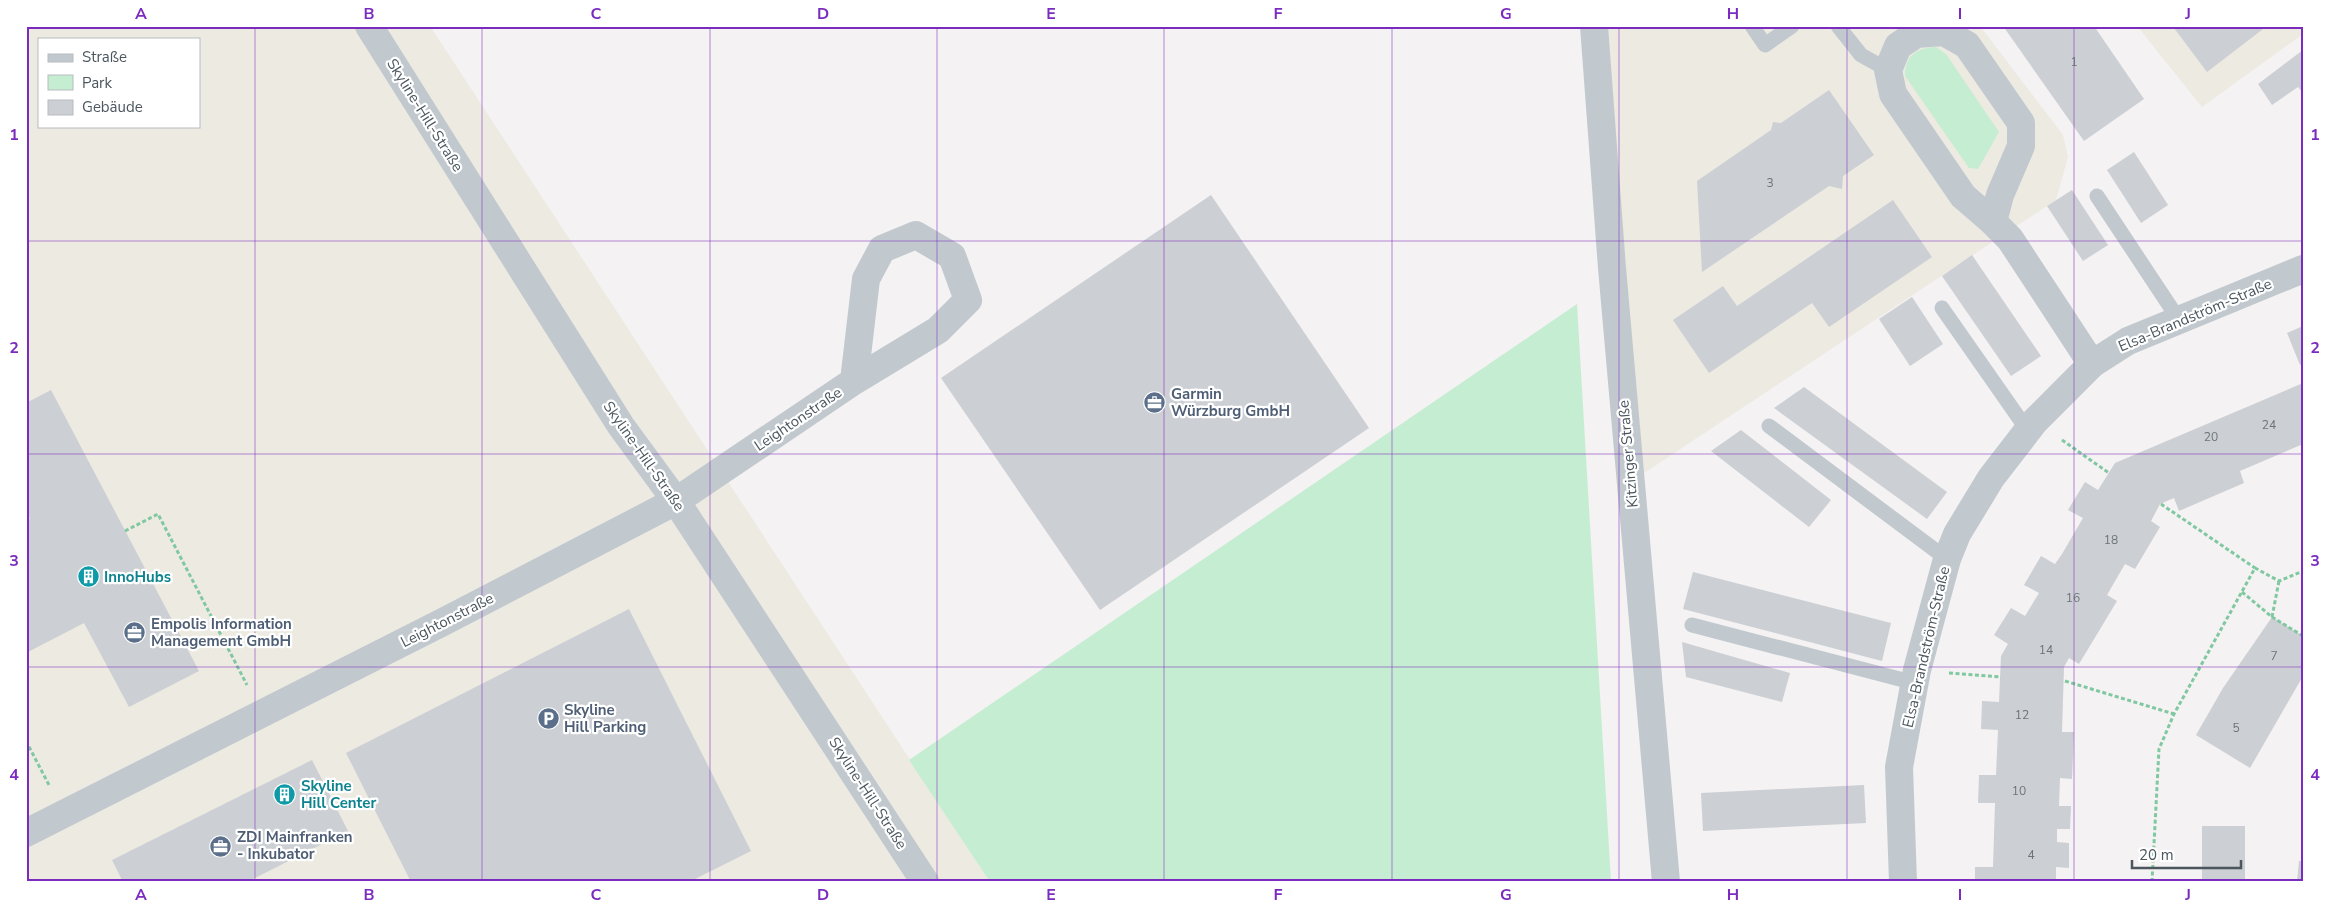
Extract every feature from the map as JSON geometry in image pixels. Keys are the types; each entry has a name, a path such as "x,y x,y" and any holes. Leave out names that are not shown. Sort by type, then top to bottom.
{"street":[{"name":"Skyline-Hill-Straße","path":"369,26 621,426 676,501 926,882"},
{"name":"Kitzinger Straße","path":"1594,26 1610,248 1666,882"},
{"path":"1993,222 2000,196 2021,146 2021,123 1968,45 1943,29 1916,34 1898,46 1888,70 1893,94 1958,188 1977,210 1993,222 2015,247 2092,364"},
{"name":"Leightonstraße","path":"26,833 262,715 676,501 854,381 938,330 968,300 952,256 916,235 882,249 866,279 854,381"},
{"name":"Elsa-Brandström-Straße","path":"1903,882 1899,767 1916,676 1947,559 1957,534 1991,478 2032,426 2092,364 2128,341 2303,269"}],"lane":[{"path":"1752,26 1764,45 1792,26"},
{"path":"1838,26 1861,55 1888,70"},
{"path":"2097,196 2179,320"},
{"path":"1942,308 2032,426"},
{"path":"1769,426 1947,559"},
{"path":"1692,625 1916,676"}],"path":[{"path":"2032,426 2108,473"},
{"path":"2161,504 2254,568 2279,581"},
{"path":"125,530 158,514 262,715"},
{"path":"2152,882 2158,749 2174,714 2254,568"},
{"path":"2279,581 2303,571"},
{"path":"2272,616 2279,581"},
{"path":"2242,592 2272,616 2303,636"},
{"path":"1916,676 2001,677"},
{"path":"2065,681 2174,714"},
{"path":"26,742 64,814"}],"shaded area":[{"path":"26,26 430,26 990,882 26,882"},
{"path":"1595,26 1980,26 2063,135 2068,157 2056,200 1629,483"},
{"path":"2137,26 2303,26 2303,34 2202,107"}],"green space":[{"path":"1936,47 1946,54 1999,132 1978,169 1969,168 1905,76 1907,63 1913,54 1923,49"},
{"path":"1577,304 1611,882 990,882 909,760"}],"building":[{"path":"2003,26 2094,26 2144,99 2084,141"},
{"path":"2176,26 2267,26 2207,72 2174,28"},
{"path":"2303,50 2303,93 2298,87 2272,105 2258,84"},
{"path":"1829,90 1874,155 1843,176 1842,189 1829,186 1702,272 1697,181 1771,130 1773,122 1781,123"},
{"path":"2134,152 2168,205 2141,223 2107,170"},
{"path":"2072,190 2108,245 2083,261 2047,206"},
{"name":"Garmin Würzburg GmbH","path":"1211,195 1369,428 1100,610 941,378"},
{"path":"1893,200 1932,257 1829,327 1812,303 1709,373 1673,320 1723,286 1737,306"},
{"path":"1972,255 2041,356 2011,376 1942,276"},
{"path":"1912,297 1943,344 1910,366 1879,319"},
{"path":"2303,326 2303,364 2300,365 2287,333"},
{"path":"2303,383 2303,444 2240,471 2244,483 2179,511 2174,498 2160,504 2151,521 2160,527 2135,569 2125,564 2107,595 2117,601 2079,664 2069,658 2064,667 2062,732 2074,732 2072,779 2060,778 2059,806 2071,806 2070,829 2057,829 2057,842 2069,843 2069,868 2056,867 2056,882 1975,882 1975,867 1993,867 1995,803 1978,803 1979,775 1996,775 1998,730 1981,729 1982,701 1999,702 2001,656 2008,644 1994,635 2011,608 2025,616 2039,593 2024,585 2041,556 2055,564 2062,554 2083,518 2068,510 2085,482 2098,490 2115,463"},
{"path":"1804,387 1947,492 1927,519 1774,408"},
{"name":"InnoHubs","path":"51,390 199,671 129,707 84,623 26,653 26,521 30,519 26,511 26,403"},
{"path":"1741,430 1831,500 1809,527 1711,451"},
{"path":"1693,572 1891,623 1882,661 1683,609"},
{"name":"Skyline Hill Parking","path":"629,609 751,851 689,882 411,882 346,753"},
{"path":"2272,617 2303,636 2303,676 2250,768 2196,735 2223,688"},
{"path":"1682,642 1790,673 1782,702 1686,677"},
{"name":"Skyline Hill Center","path":"312,760 348,831 247,882 123,882 112,860"},
{"path":"1864,785 1866,823 1703,831 1701,793"},
{"path":"2202,826 2245,826 2245,882 2202,882"},
{"path":"2299,861 2303,861 2303,882 2297,882"}],"place":[{"name":"Garmin Würzburg GmbH","path":"1155,403"},
{"name":"InnoHubs","path":"88,577"},
{"name":"Empolis Information Management GmbH","path":"135,633"},
{"name":"Skyline Hill Parking","path":"548,719"},
{"name":"Skyline Hill Center","path":"285,795"},
{"name":"ZDI Mainfranken - Inkubator","path":"221,846"}]}
